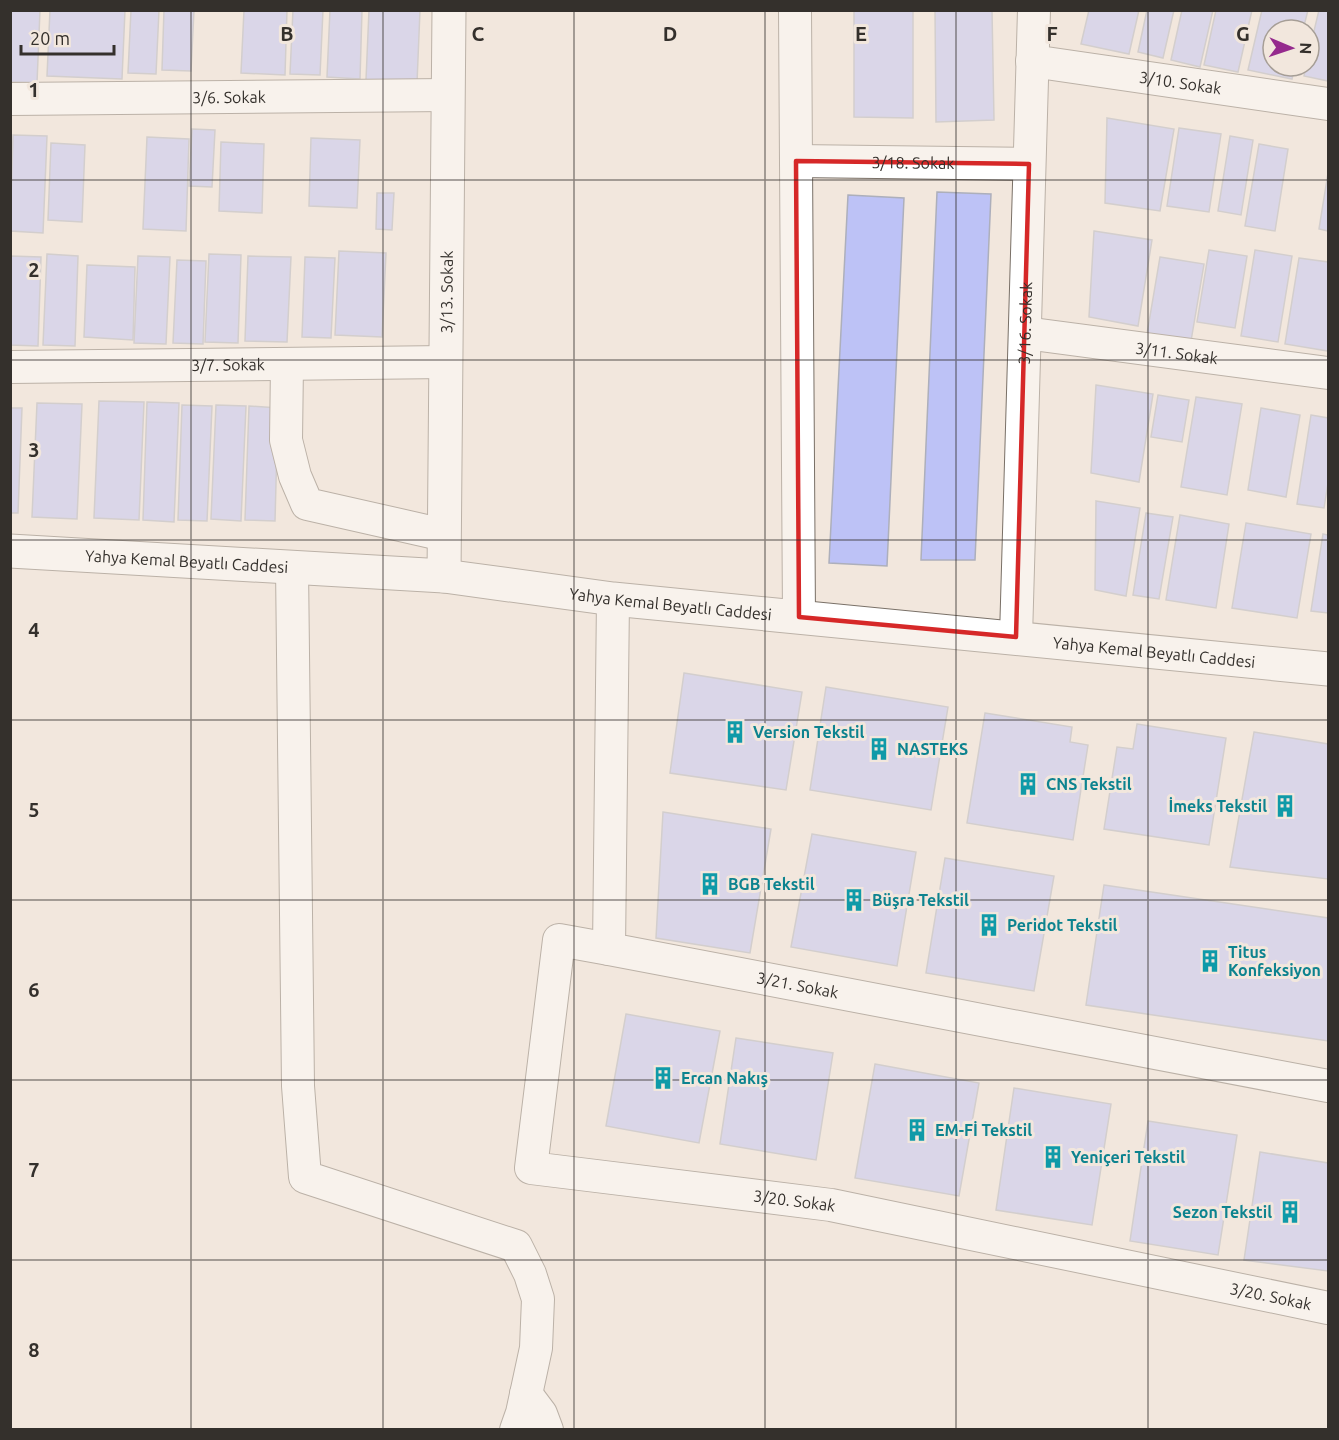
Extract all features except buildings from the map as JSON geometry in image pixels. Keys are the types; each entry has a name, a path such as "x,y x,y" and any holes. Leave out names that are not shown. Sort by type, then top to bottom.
{"street":[{"name":"3/13. Sokak","path":"444,576 449,10"},
{"path":"795,10 799,617"},
{"name":"3/16. Sokak","path":"1016,637 1034,10"},
{"name":"3/10. Sokak","path":"1032,61 1329,104"},
{"name":"3/6. Sokak","path":"10,99 448,95"},
{"name":"3/18. Sokak","path":"796,161 1029,164"},
{"name":"3/11. Sokak","path":"1025,333 1329,374"},
{"name":"3/7. Sokak","path":"10,367 446,362"},
{"path":"287,364 286,440 295,476 308,504 444,535"},
{"name":"Yahya Kemal Beyatlı Caddesi","path":"10,551 444,576 613,599 1329,669"},
{"path":"292,567 298,1086 305,1177 516,1246 530,1274 538,1299 536,1348 516,1430"},
{"path":"609,949 613,599"},
{"name":"3/20. Sokak","path":"609,949 559,940 531,1168 831,1205 1329,1308"},
{"name":"3/21. Sokak","path":"609,949 1329,1086"},
{"path":"526,1394 541,1413 547,1430"}],"highlighted area":[{"path":"796,161 1029,164 1016,637 799,617"}],"place":[{"name":"Version Tekstil","path":"735,732"},
{"name":"NASTEKS","path":"879,749"},
{"name":"CNS Tekstil","path":"1028,784"},
{"name":"İmeks Tekstil","path":"1285,806"},
{"name":"BGB Tekstil","path":"710,884"},
{"name":"Büşra Tekstil","path":"854,900"},
{"name":"Peridot Tekstil","path":"989,925"},
{"name":"Titus Konfeksiyon","path":"1210,961"},
{"name":"Ercan Nakış","path":"663,1078"},
{"name":"EM-Fİ Tekstil","path":"917,1130"},
{"name":"Yeniçeri Tekstil","path":"1053,1157"},
{"name":"Sezon Tekstil","path":"1290,1212"}]}
